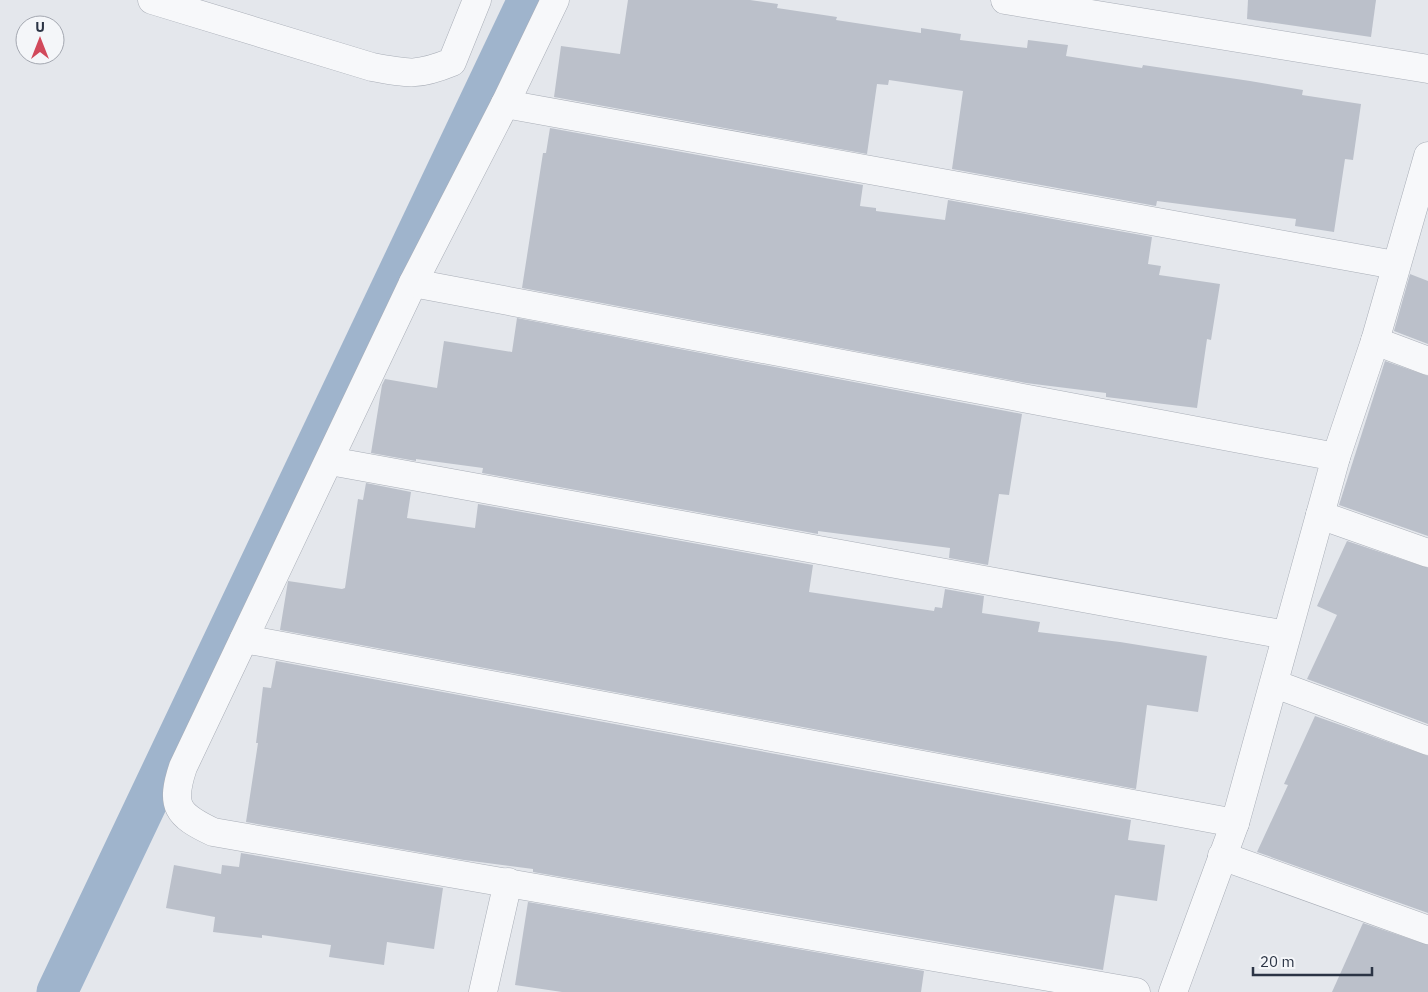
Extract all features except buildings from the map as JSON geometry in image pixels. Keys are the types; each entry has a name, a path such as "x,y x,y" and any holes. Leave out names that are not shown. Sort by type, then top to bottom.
{"street":[{"path":"152,0 372,67 402,73 428,72 452,62 477,0"},
{"path":"555,0 505,104 413,283 183,767 177,785 176,798 180,809 190,821 213,832 1136,992"},
{"path":"1005,0 1428,69"},
{"path":"505,104 1395,265"},
{"path":"1173,992 1235,822 1275,684 1286,635 1336,457 1374,342 1395,265 1427,164"},
{"path":"413,283 1336,457"},
{"path":"1374,342 1428,360"},
{"path":"330,461 1286,635"},
{"path":"1320,515 1428,553"},
{"path":"244,638 1235,822"},
{"path":"1275,684 1428,741"},
{"path":"1222,856 1428,930"},
{"path":"483,992 508,882"}],"waterway":[{"path":"57,992 528,0"}]}
